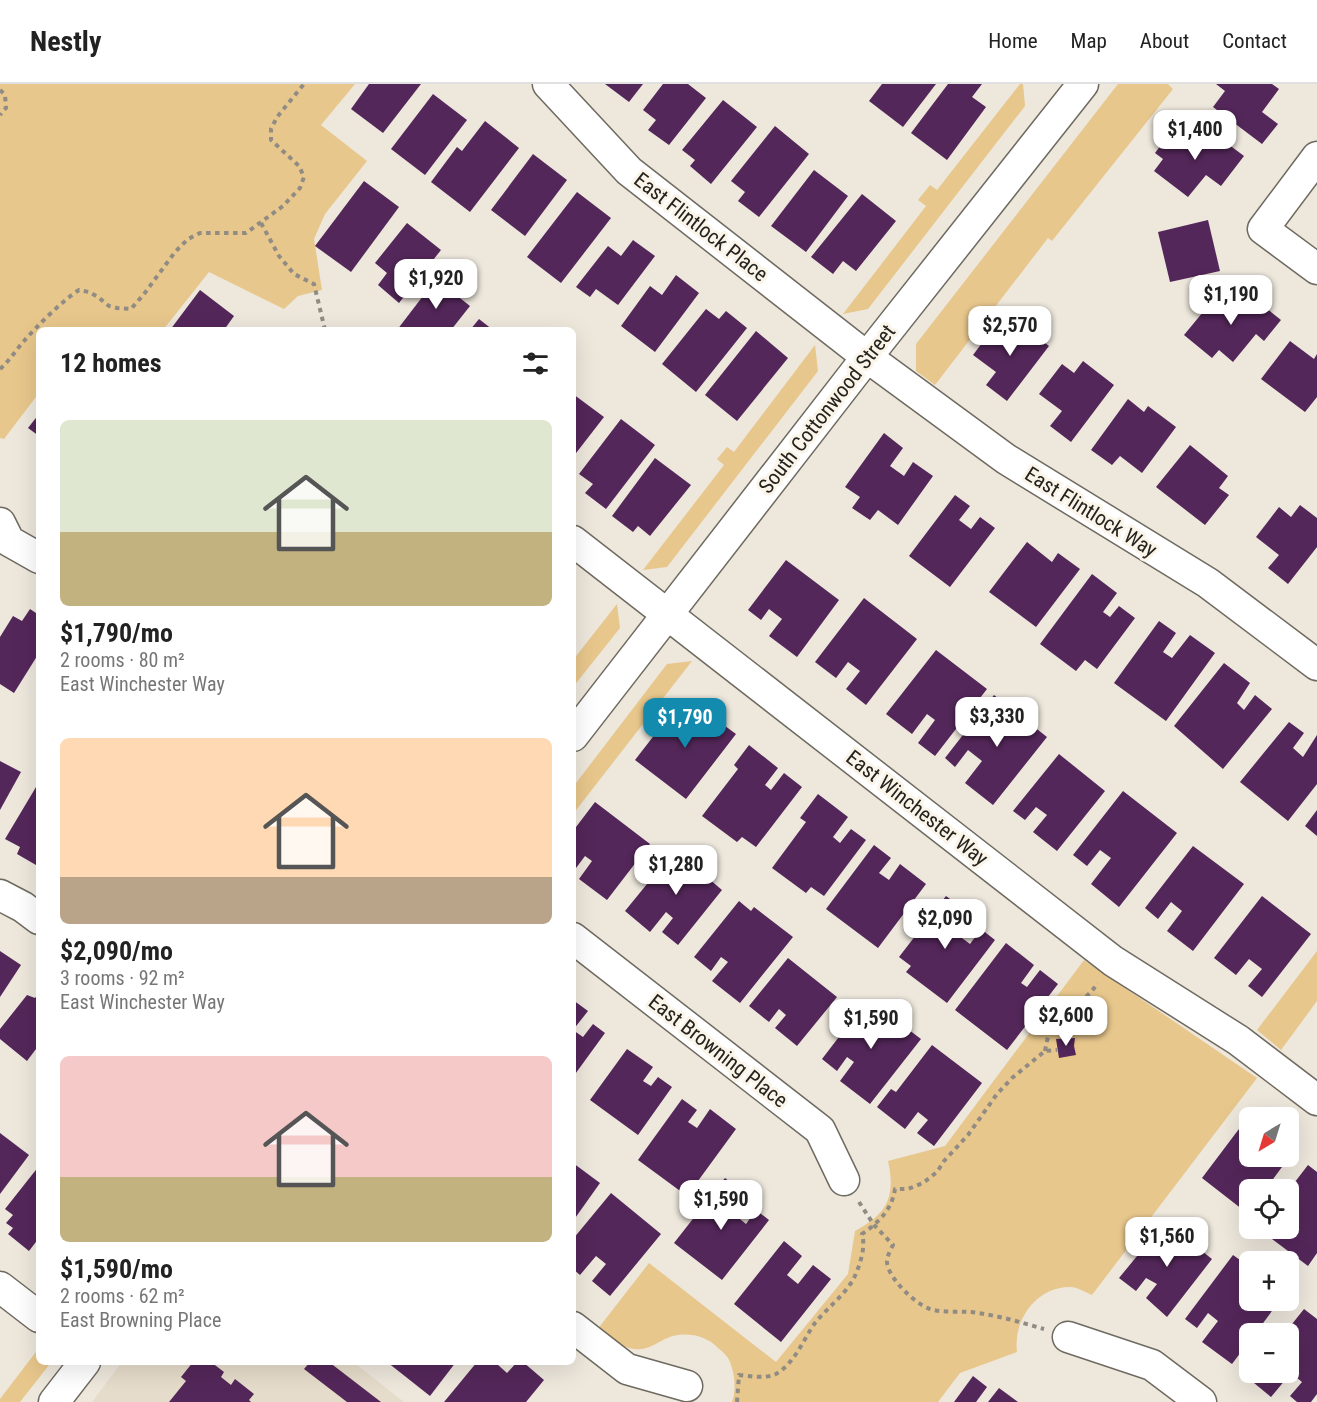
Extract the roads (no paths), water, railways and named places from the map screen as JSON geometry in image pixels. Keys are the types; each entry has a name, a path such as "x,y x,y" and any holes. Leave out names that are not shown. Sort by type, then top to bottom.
{"street":[{"name":"East Flintlock Place","path":"548,84 629,171 867,357"},
{"name":"South Cottonwood Street","path":"576,732 1079,86"},
{"path":"1317,157 1263,229 1317,269"},
{"name":"East Flintlock Way","path":"867,357 1006,459 1208,583 1317,665"},
{"path":"0,523 9,541 36,556"},
{"name":"East Winchester Way","path":"576,542 1113,961 1238,1040 1317,1100"},
{"path":"0,895 36,917"},
{"name":"East Browning Place","path":"576,940 820,1130 844,1180"},
{"path":"0,1287 36,1315"},
{"path":"576,1329 627,1369 687,1386"},
{"path":"1068,1337 1152,1365 1201,1402"},
{"path":"54,1402 83,1365"}]}
